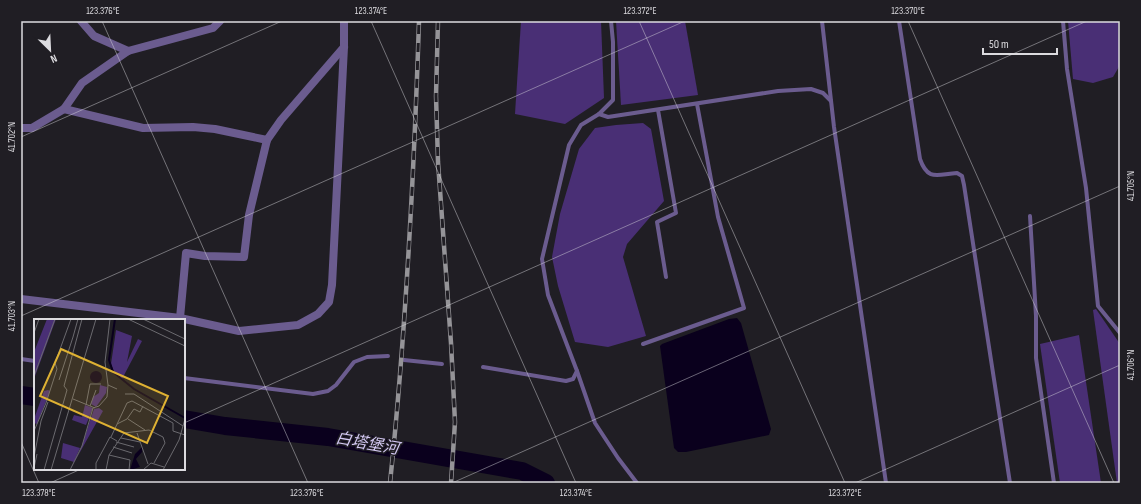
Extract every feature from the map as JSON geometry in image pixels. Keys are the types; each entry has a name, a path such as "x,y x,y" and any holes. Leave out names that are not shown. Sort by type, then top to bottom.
{"street":[{"path":"80,21 94,36 128,51"},
{"path":"21,128 32,128 64,109 82,84 128,51 213,28 220,21"},
{"path":"185,319 239,331 298,325 318,314 329,302 332,285 344,21"},
{"path":"180,318 186,253 205,256 244,257 249,215 267,140 281,120 344,47"},
{"path":"64,109 143,128 193,127 215,129 250,135 267,140"},
{"path":"21,299 185,319"}],"lane":[{"path":"611,21 613,42 613,100 599,114 581,125 569,145 542,259 548,295 577,371 595,424 637,483"},
{"path":"822,21 831,101 886,483"},
{"path":"899,21 920,159 923,168 929,174 936,175 958,172 962,176 1010,483"},
{"path":"1063,21 1067,69 1086,188 1098,306 1120,333"},
{"path":"599,114 608,117 778,91 811,89 823,93 831,101"},
{"path":"643,344 744,308 718,217 697,104"},
{"path":"658,110 676,213 657,222 666,277"},
{"path":"1030,216 1036,316 1036,358 1054,483"},
{"path":"185,378 313,394 328,391 336,385 354,362 367,356 388,356"},
{"path":"21,359 34,361"},
{"path":"404,360 442,364"},
{"path":"483,367 566,381 573,379 577,371"}],"shaded area":[{"path":"521,21 601,21 604,98 565,124 515,114"},
{"path":"616,21 685,21 698,95 621,105"},
{"path":"1068,21 1118,21 1120,65 1113,77 1093,83 1073,79"},
{"path":"643,123 651,129 664,201 627,244 623,257 646,336 608,347 575,342 558,286 552,257 560,214 579,149 595,128"},
{"path":"1096,309 1120,344 1120,483 1117,483 1093,310"},
{"path":"737,318 741,323 771,429 769,435 686,452 678,452 674,448 660,346 729,319"},
{"path":"1079,335 1101,483 1060,483 1040,344"}],"waterway":[{"name":"白塔堡河","path":"21,395 34,397"},
{"name":"白塔堡河","path":"185,419 225,426 328,437 522,471 546,483"}],"railway":[{"path":"390,483 401,368 409,252 419,21"},
{"path":"438,21 436,96 438,162 455,422 451,483"}]}
